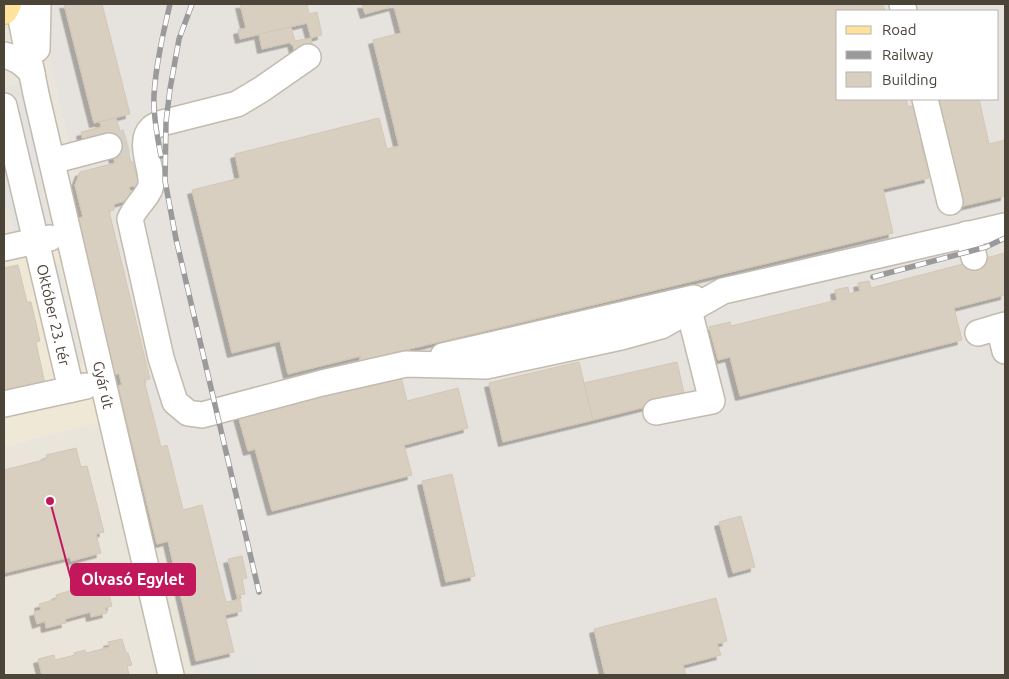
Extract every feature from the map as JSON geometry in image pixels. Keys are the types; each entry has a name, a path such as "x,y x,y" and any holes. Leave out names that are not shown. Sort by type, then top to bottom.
{"main road":[{"path":"4,10 7,4"}],"street":[{"name":"Gyár út","path":"18,4 68,234 171,675"},
{"name":"Gyár út","path":"34,84 38,4"},
{"path":"4,55 24,64 34,84"},
{"path":"52,161 128,141 162,123 237,104 308,58"},
{"path":"925,100 950,202"},
{"name":"Október 23. tér","path":"4,106 70,389"},
{"path":"128,141 145,149 150,169 151,186 146,196 134,209 130,219 161,358 175,402 188,414 202,415 322,383 723,291 970,245 1005,226"},
{"path":"4,248 68,234"},
{"path":"406,364 486,366 637,332 661,326 723,291"},
{"path":"656,412 712,401 689,310"},
{"path":"994,328 1005,351"},
{"path":"4,404 103,382"}],"shaded area":[{"path":"4,4 49,4 53,77 194,675 4,675 4,446 99,422 4,239"},
{"path":"49,4 1005,4 1005,675 194,675 53,77 49,39"},
{"path":"21,84 50,224 14,232 9,210 6,210 4,202 4,88"},
{"path":"56,227 100,422 4,446 4,239"},
{"path":"59,263 83,363 65,367 41,267"},
{"path":"253,657 256,670 267,668 269,675 202,675 201,670"}],"building":[{"path":"64,4 102,4 130,114 94,123"},
{"path":"240,4 307,4 309,14 317,12 322,35 311,38 307,23 240,39 238,30 246,28"},
{"path":"362,4 883,4 885,10 836,10 836,100 906,100 908,107 922,103 932,142 921,144 929,178 883,189 893,233 380,356 369,386 401,377 407,401 458,388 468,428 404,445 412,475 272,511 255,449 248,451 238,415 349,386 361,356 288,374 280,341 232,353 192,190 240,178 235,154 379,118 387,149 399,146 373,40 401,33 394,6 365,14"},
{"path":"291,27 295,41 311,38 313,48 295,52 292,42 262,49 259,34"},
{"path":"933,100 979,100 989,144 1005,140 1005,196 959,207"},
{"path":"116,118 131,162 133,162 139,185 129,187 132,199 114,204 114,210 109,211 150,379 144,380 161,447 167,445 183,510 202,505 226,602 238,600 228,559 242,556 247,578 242,579 245,594 239,595 242,611 225,615 234,652 196,661 168,541 157,544 118,386 122,385 119,373 114,375 75,219 83,217 75,185 80,172 115,163 109,139 84,145 81,132 101,127 100,122"},
{"path":"1005,253 1005,295 954,308 962,340 740,396 730,357 718,360 709,327 730,322 731,326 837,300 835,290 848,287 849,294 860,291 858,283 869,281 871,288"},
{"path":"18,265 27,302 31,302 40,341 36,342 45,384 4,394 4,268"},
{"path":"579,362 593,420 503,442 489,383"},
{"path":"677,362 685,397 593,420 584,383"},
{"path":"76,448 81,467 87,466 104,532 96,534 101,553 71,561 70,557 4,573 4,470 47,459 46,455"},
{"path":"452,474 475,576 446,582 422,481"},
{"path":"741,516 755,567 733,573 719,522"},
{"path":"82,587 83,591 99,587 101,592 108,590 112,606 105,608 107,613 91,617 90,612 65,619 66,623 46,628 45,621 37,624 34,612 41,610 39,604 57,599 56,595"},
{"path":"716,598 727,641 717,644 721,655 683,665 686,675 605,675 594,629"},
{"path":"122,639 132,665 127,666 129,675 42,675 38,659 54,655 55,660 75,655 74,653 85,650 86,653 110,647 108,642"}],"tunnel":[{"path":"109,146 127,141"}],"railway":[{"path":"161,156 155,118 154,95 158,60 170,4"},
{"path":"192,4 179,39 170,89 166,122 165,181 176,239 259,592"},
{"path":"873,277 986,247 1005,238"}],"place":[{"name":"Olvasó Egylet","path":"50,501"}]}
